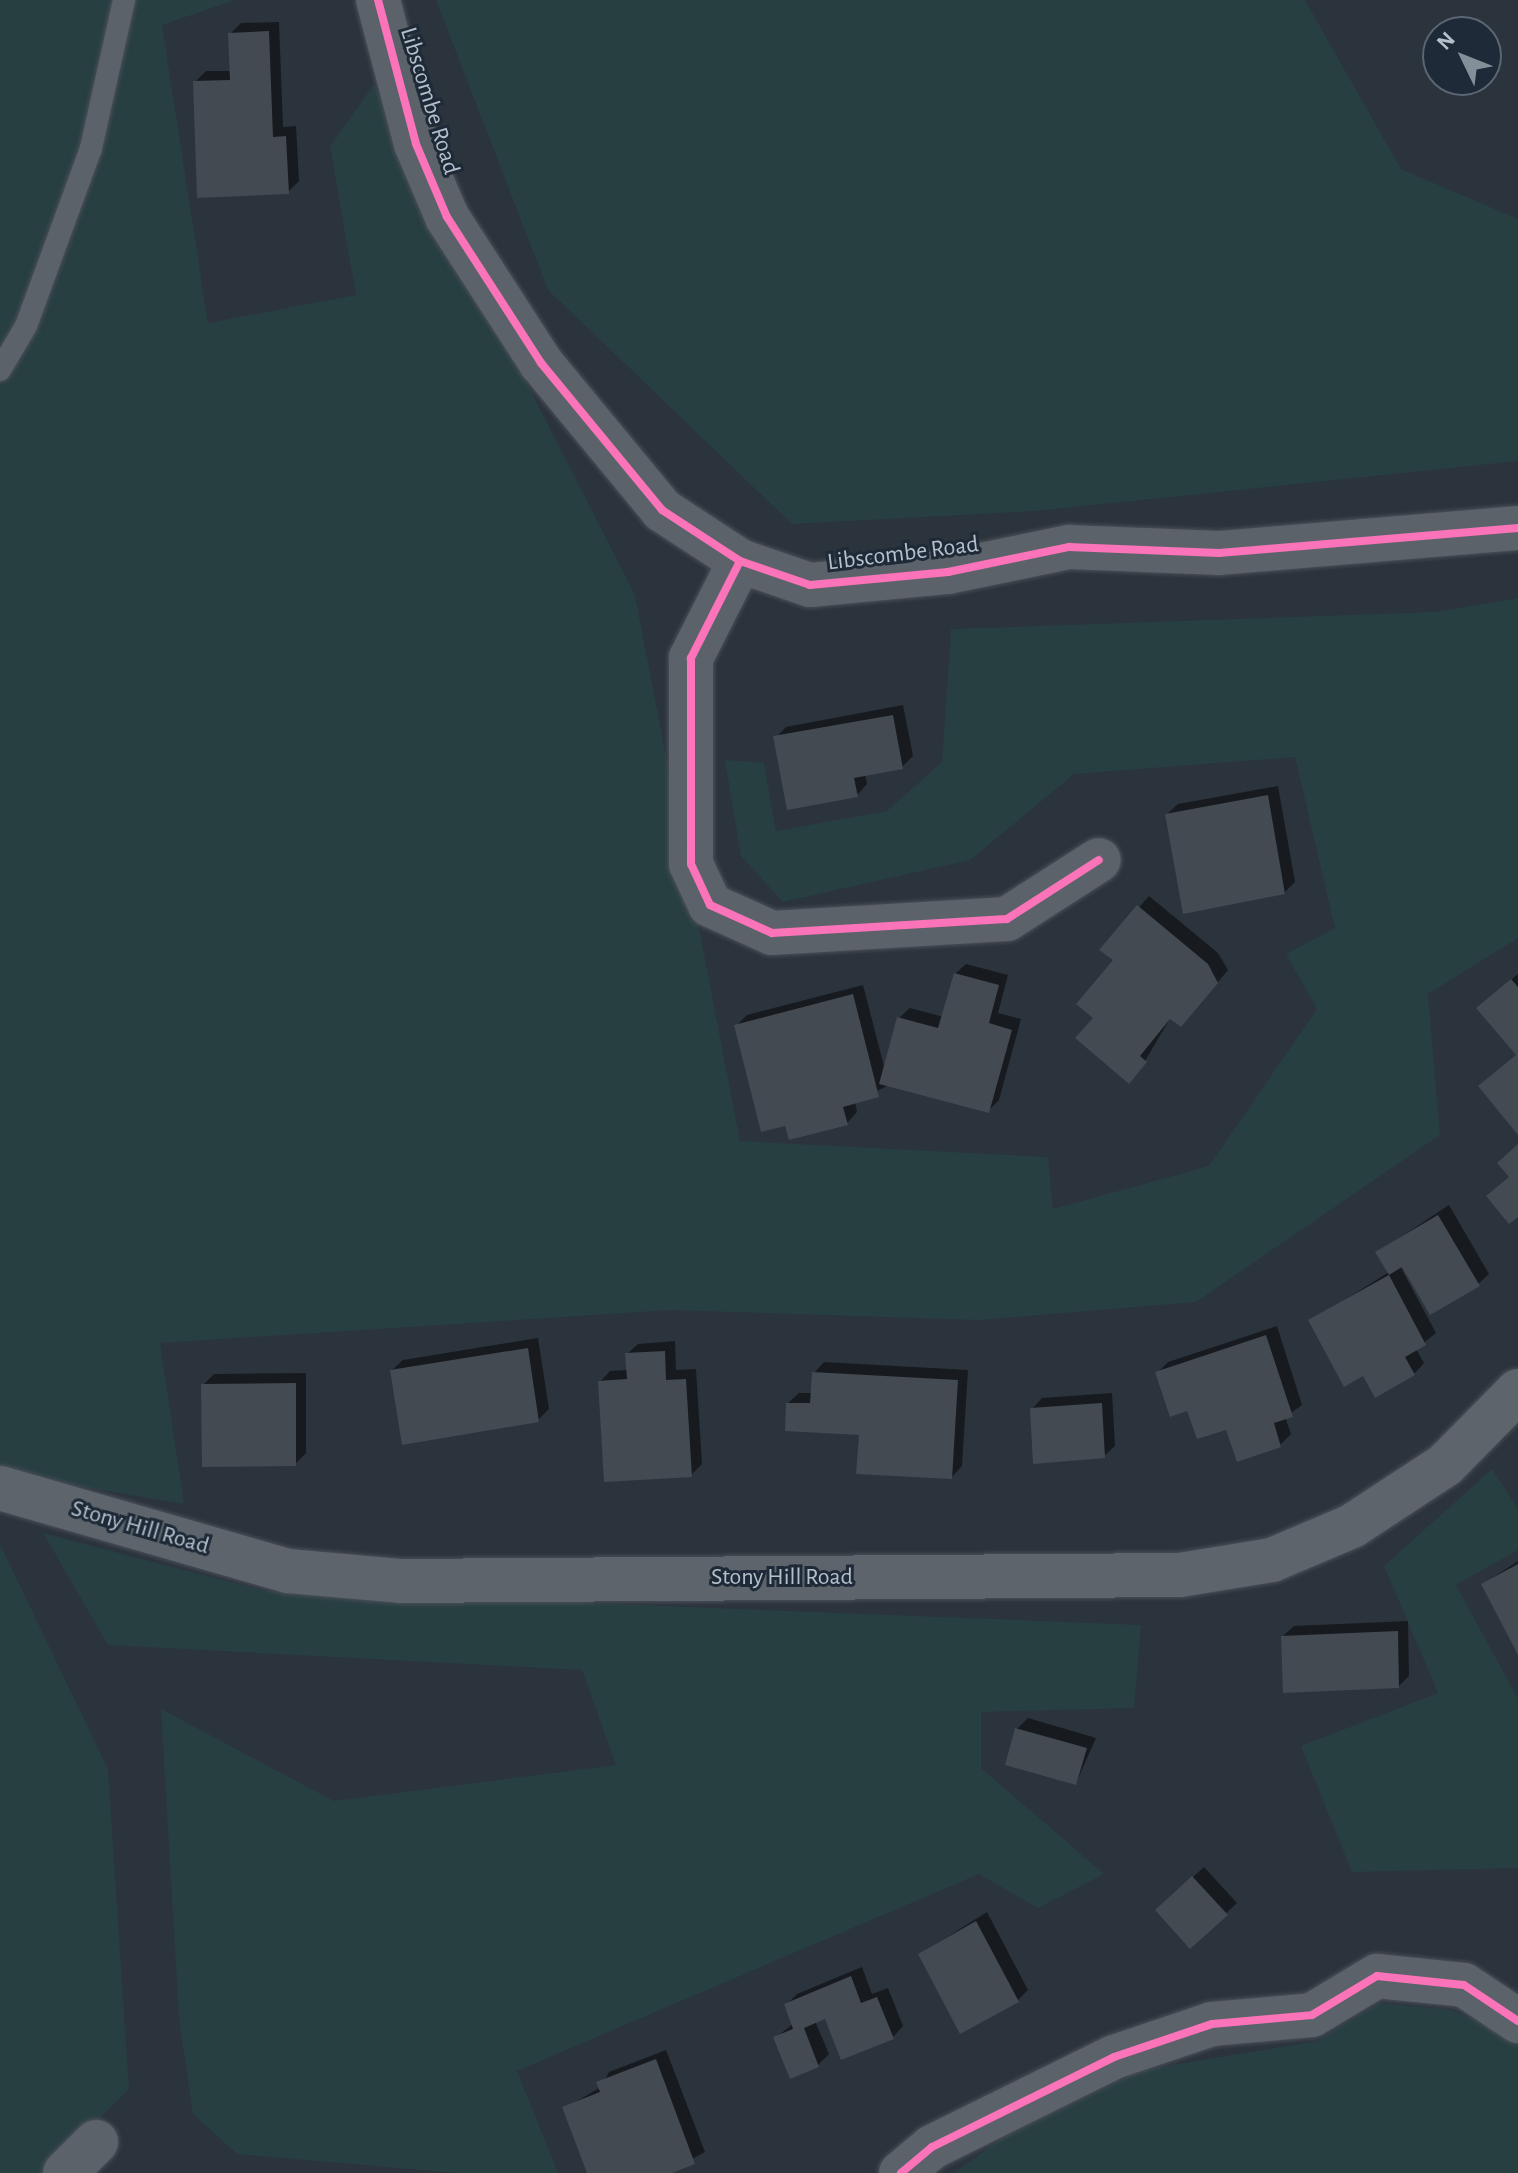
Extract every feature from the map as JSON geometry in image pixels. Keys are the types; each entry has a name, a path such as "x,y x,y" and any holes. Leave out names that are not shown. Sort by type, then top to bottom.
{"main road":[{"name":"Stony Hill Road","path":"0,1488 288,1571 400,1581 1180,1575 1272,1560 1352,1526 1445,1465 1518,1391"}],"street":[{"name":"Libscombe Road","path":"378,0 416,144 447,217 541,363 662,510 740,561 810,585 948,572 1069,547 1219,553 1518,528"},
{"path":"740,561 691,658 691,864 710,905 772,933 1007,919 1099,860"},
{"path":"901,2173 932,2147 1114,2057 1212,2024 1312,2015 1377,1976 1464,1985 1518,2021"},
{"path":"65,2173 96,2142"}],"lane":[{"path":"0,370 26,326 91,148 124,0"}],"green space":[{"path":"0,0 235,0 162,25 208,323 356,295 330,147 374,84 635,595 740,1141 1048,1157 1053,1209 1209,1166 1317,1009 1286,954 1335,928 1295,757 1074,774 970,860 783,902 741,856 725,760 764,763 776,831 887,811 942,762 951,629 1435,612 1518,598 1518,938 1428,994 1440,1135 1196,1302 979,1320 671,1310 160,1343 184,1504 0,1473"},
{"path":"436,0 1305,0 1401,169 1518,219 1518,461 1035,511 792,524 548,290"},
{"path":"1492,1469 1518,1509 1518,1550 1456,1585 1518,1699 1518,1868 1352,1872 1301,1746 1438,1693 1384,1566"},
{"path":"43,1533 261,1590 1141,1625 1134,1708 981,1712 981,1768 1104,1874 1038,1908 979,1874 517,2071 558,2173 457,2173 237,2154 193,2114 179,2018 161,1709 334,1801 616,1765 582,1670 108,1645"},
{"path":"0,1544 108,1769 129,2089 45,2173 0,2173"},
{"path":"1379,2003 1451,2010 1518,2039 1518,2173 954,2173 1002,2138 1141,2070 1317,2041"}],"building":[{"path":"269,31 273,137 286,136 289,194 197,198 193,81 230,80 228,33"},
{"path":"893,715 903,769 854,778 858,797 787,810 773,736"},
{"path":"1268,795 1285,894 1183,914 1165,814"},
{"path":"1137,905 1208,964 1218,983 1181,1027 1170,1019 1140,1056 1147,1062 1129,1084 1075,1038 1093,1018 1076,1004 1113,960 1099,950"},
{"path":"954,973 999,985 989,1023 1012,1030 989,1113 879,1084 897,1017 938,1028"},
{"path":"1511,979 1518,987 1518,1135 1478,1086 1516,1055 1476,1008"},
{"path":"853,994 879,1097 843,1107 848,1125 789,1140 785,1126 761,1132 734,1025"},
{"path":"1518,1144 1518,1217 1509,1224 1486,1196 1509,1177 1497,1163"},
{"path":"1438,1215 1480,1286 1430,1315 1402,1267 1389,1275 1375,1252"},
{"path":"1389,1275 1426,1345 1405,1357 1415,1375 1375,1398 1363,1376 1344,1387 1308,1320"},
{"path":"1266,1335 1293,1417 1274,1423 1281,1447 1237,1462 1226,1430 1197,1439 1187,1411 1170,1417 1155,1372"},
{"path":"528,1348 539,1422 402,1445 390,1370"},
{"path":"665,1351 666,1380 686,1379 692,1477 604,1482 598,1381 627,1379 625,1353"},
{"path":"812,1372 958,1380 952,1479 856,1474 859,1435 785,1431 786,1403 810,1403"},
{"path":"296,1383 296,1466 202,1467 201,1384"},
{"path":"1102,1403 1105,1458 1033,1464 1030,1408"},
{"path":"1518,1564 1518,1655 1481,1584"},
{"path":"1398,1631 1399,1688 1283,1693 1281,1636"},
{"path":"1015,1728 1087,1748 1076,1785 1005,1765"},
{"path":"1192,1876 1228,1915 1190,1949 1155,1910"},
{"path":"976,1921 1019,2002 960,2034 918,1954"},
{"path":"851,1976 861,2003 877,1997 894,2039 841,2060 825,2019 804,2028 819,2067 790,2079 773,2037 793,2029 784,2004"},
{"path":"656,2059 695,2164 672,2173 587,2173 562,2107 600,2092 596,2082"}],"cycle path":[{"path":"378,0 416,144 447,217 541,363 662,510 740,561 810,585 948,572 1069,547 1219,553 1518,528"},
{"path":"740,561 691,658 691,864 710,905 772,933 1007,919 1099,860"},
{"path":"901,2173 932,2147 1114,2057 1212,2024 1312,2015 1377,1976 1464,1985 1518,2021"}]}
